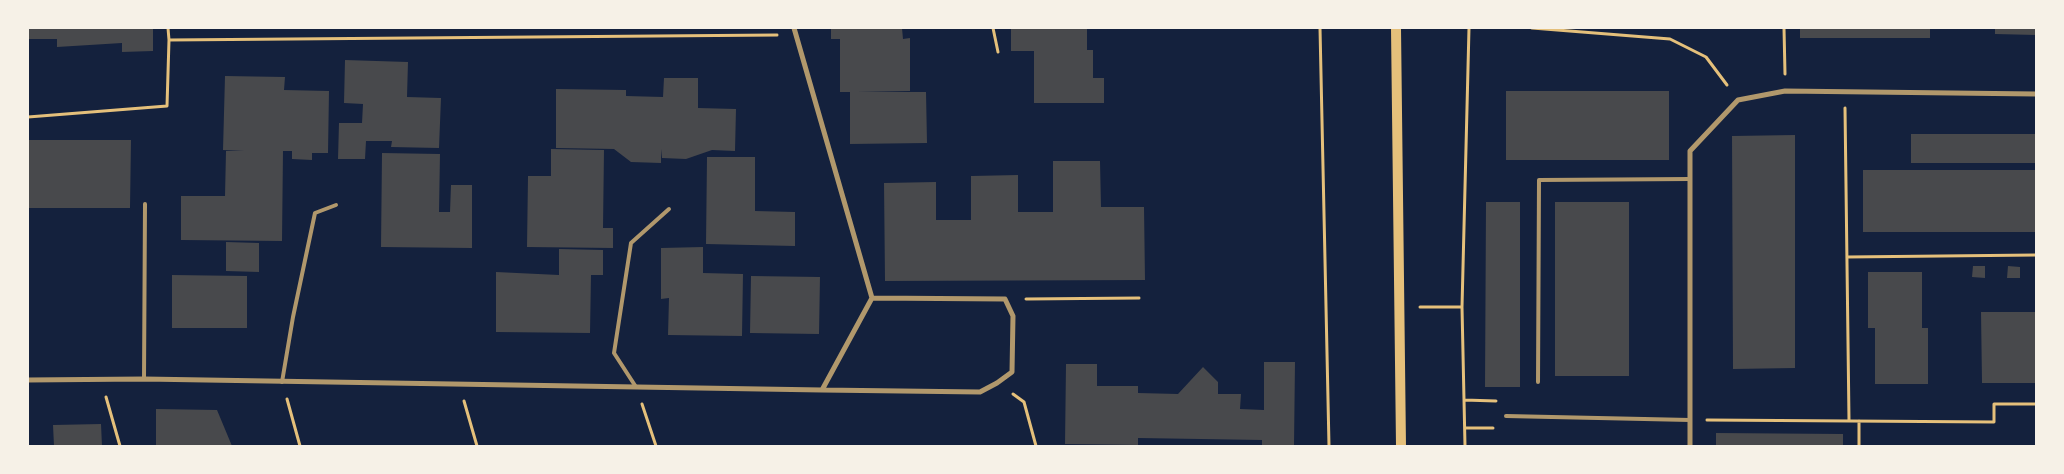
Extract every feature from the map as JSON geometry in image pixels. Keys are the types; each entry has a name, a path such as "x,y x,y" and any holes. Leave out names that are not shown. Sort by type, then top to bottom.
{"main road":[{"path":"1396,28 1401,446"}],"street":[{"path":"794,28 872,298 822,390"},
{"path":"1690,446 1690,151 1738,100 1785,91 2036,94"},
{"path":"28,380 101,379 980,392 1012,372 1013,316 1005,299 872,298"}],"lane":[{"path":"1538,382 1538,180 1690,179"},
{"path":"144,380 146,204"},
{"path":"282,382 293,317 315,213 336,205"},
{"path":"636,387 614,354 631,243 669,209"},
{"path":"1506,416 1690,420"}],"path":[{"path":"28,117 167,106 168,28"},
{"path":"993,28 998,52"},
{"path":"1320,28 1329,446"},
{"path":"1465,446 1462,307 1469,28"},
{"path":"1532,28 1670,39 1706,57 1738,100"},
{"path":"1784,28 1785,91"},
{"path":"169,40 795,35"},
{"path":"1845,92 1849,420"},
{"path":"1847,257 2036,255"},
{"path":"1005,299 1139,298"},
{"path":"1399,308 1462,307"},
{"path":"101,379 120,446"},
{"path":"282,382 300,446"},
{"path":"997,383 1024,402 1036,446"},
{"path":"459,384 477,446"},
{"path":"636,387 656,446"},
{"path":"1690,420 1994,422 1994,404 2036,404"},
{"path":"1859,421 1859,446"}],"building":[{"path":"28,28 153,28 153,51 122,52 122,43 57,47 57,39 28,39"},
{"path":"831,28 902,28 903,39 910,38 910,91 857,92 926,92 927,143 850,144 850,92 840,92 840,39 831,39"},
{"path":"1011,28 1087,28 1087,50 1093,50 1093,78 1104,78 1104,103 1034,103 1034,51 1011,51"},
{"path":"1800,28 1930,28 1930,38 1800,38"},
{"path":"1995,28 2036,28 2036,35 1995,34"},
{"path":"345,60 408,62 407,97 441,98 439,148 391,147 392,141 366,141 365,159 338,159 339,123 362,123 363,104 344,103"},
{"path":"225,76 285,77 284,90 329,91 328,153 312,153 312,160 292,159 292,151 283,151 282,241 181,240 181,196 225,196 226,151 244,151 223,150"},
{"path":"664,78 698,78 698,108 736,109 735,151 712,150 686,159 662,158 661,149 661,163 631,162 614,149 556,148 556,89 626,90 626,96 663,97"},
{"path":"1506,91 1669,91 1669,160 1506,160"},
{"path":"1911,134 2036,134 2036,163 1911,163"},
{"path":"1795,135 1795,368 1733,369 1732,136"},
{"path":"28,140 131,140 130,208 28,208"},
{"path":"551,149 604,150 603,228 613,228 613,248 527,247 528,176 551,176"},
{"path":"382,153 440,154 439,212 450,212 451,185 472,185 472,248 381,247"},
{"path":"707,157 755,157 755,211 795,212 795,246 706,244"},
{"path":"1053,161 1100,161 1101,207 1144,207 1145,280 885,281 884,183 936,182 936,220 971,220 971,176 1018,175 1018,212 1053,212"},
{"path":"1863,170 2036,170 2036,232 1863,232"},
{"path":"1486,202 1520,202 1520,387 1485,387"},
{"path":"1555,202 1629,202 1629,376 1555,376"},
{"path":"226,242 259,243 259,272 226,271"},
{"path":"703,247 703,273 743,274 742,336 668,335 669,298 661,299 661,248"},
{"path":"559,249 603,250 603,275 591,275 590,333 496,332 496,272 559,275"},
{"path":"1973,266 1985,266 1985,278 1972,277"},
{"path":"2008,266 2020,267 2020,278 2007,278"},
{"path":"1868,272 1922,272 1922,328 1928,328 1928,384 1875,384 1875,328 1868,328"},
{"path":"172,275 247,276 247,328 172,328"},
{"path":"751,276 820,277 819,334 750,333"},
{"path":"1981,312 2036,312 2036,383 1982,383"},
{"path":"1264,362 1295,362 1294,446 1262,446 1262,440 1138,438 1138,445 1065,444 1066,364 1097,364 1097,386 1138,386 1138,393 1178,394 1203,367 1218,382 1218,394 1241,394 1240,409 1264,410"},
{"path":"156,409 217,410 232,446 156,446"},
{"path":"101,424 102,446 54,446 53,425"},
{"path":"1716,433 1843,434 1843,446 1716,446"}]}
